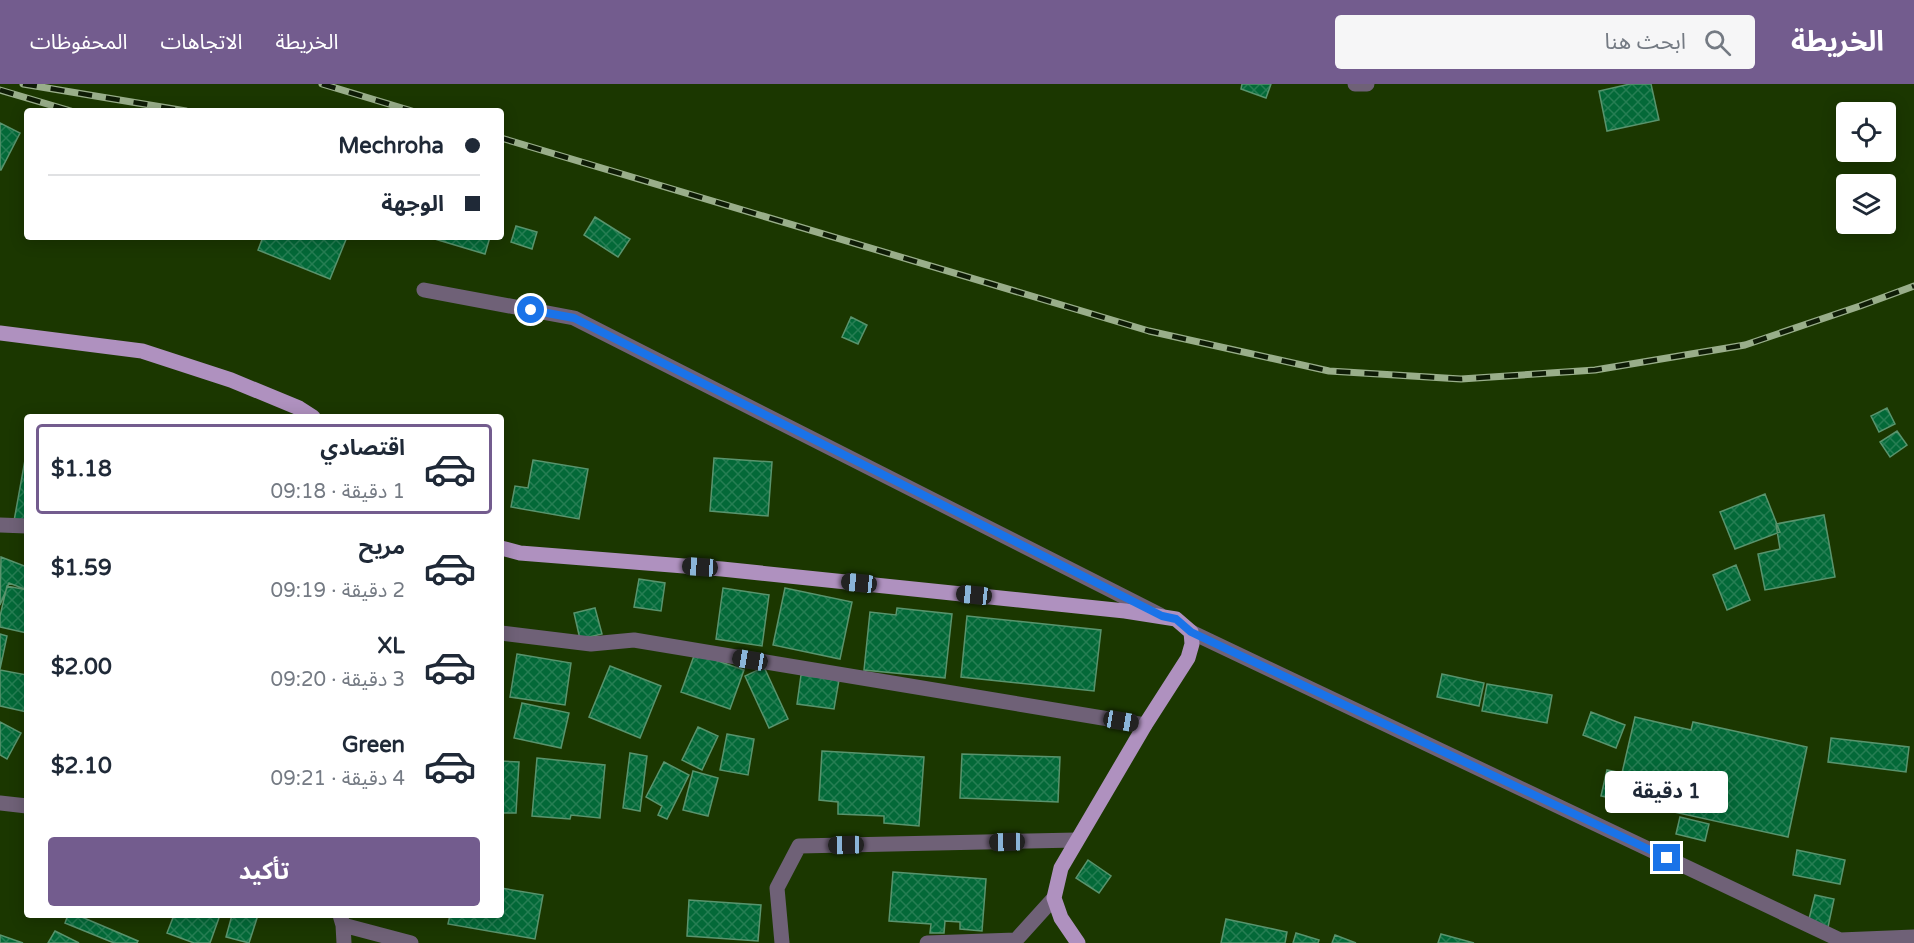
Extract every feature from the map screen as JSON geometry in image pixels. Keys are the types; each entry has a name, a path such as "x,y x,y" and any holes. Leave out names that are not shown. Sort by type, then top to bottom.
{"main road":[{"path":"0,333 142,351 231,380 308,414"},
{"path":"504,549 520,553 722,569 1176,619 1191,632 1192,644 1188,658 1144,725 1060,868 1054,898 1061,918 1078,943"}],"street":[{"path":"1355,84 1367,84"},
{"path":"424,290 574,318 1162,616"},
{"path":"0,525 24,526"},
{"path":"1191,632 1840,940 1914,937"},
{"path":"504,633 591,644 634,640 1144,725"},
{"path":"0,803 24,806"},
{"path":"782,943 777,888 799,846 1077,840"},
{"path":"927,943 1016,940 1054,898"},
{"path":"344,943 341,920 411,943"}],"building":[{"path":"1242,84 1271,84 1266,98 1241,89"},
{"path":"1630,84 1651,84 1659,120 1607,131 1599,91"},
{"path":"0,123 20,133 1,170 0,170"},
{"path":"595,217 630,239 618,257 584,235"},
{"path":"516,226 537,232 532,249 511,242"},
{"path":"262,240 346,240 330,279 258,250"},
{"path":"438,240 489,240 485,254"},
{"path":"851,317 867,325 858,344 842,337"},
{"path":"1887,408 1895,424 1879,432 1871,416"},
{"path":"1897,431 1907,445 1890,457 1880,442"},
{"path":"714,458 772,462 768,516 710,511"},
{"path":"533,460 588,469 579,519 511,507 515,486 528,488"},
{"path":"24,466 24,523 14,521"},
{"path":"1765,494 1780,532 1735,549 1720,512"},
{"path":"1824,515 1835,577 1765,590 1758,554 1780,549 1776,524"},
{"path":"1,557 24,566 24,589 9,583 0,605"},
{"path":"1736,565 1750,600 1727,610 1713,575"},
{"path":"639,579 665,583 661,611 634,607"},
{"path":"7,586 24,589 24,632 0,627 0,616"},
{"path":"723,588 769,595 762,646 716,639"},
{"path":"785,588 852,602 840,659 773,645"},
{"path":"595,608 602,634 580,639 574,613"},
{"path":"897,608 952,614 945,678 864,670 870,612 896,615"},
{"path":"967,616 1101,630 1094,691 961,677"},
{"path":"0,634 7,636 0,669"},
{"path":"695,653 744,670 730,709 681,692"},
{"path":"517,654 571,663 565,705 510,697"},
{"path":"610,666 661,686 640,738 589,717"},
{"path":"764,667 788,719 769,728 745,676"},
{"path":"0,670 24,674 24,711 0,706"},
{"path":"1442,674 1484,683 1479,706 1437,697"},
{"path":"801,675 839,680 834,709 797,704"},
{"path":"1487,684 1552,695 1547,723 1482,711"},
{"path":"522,703 569,713 561,748 514,738"},
{"path":"1591,712 1625,725 1616,748 1583,735"},
{"path":"1635,717 1691,730 1693,722 1807,747 1788,837 1601,796 1607,770 1622,773"},
{"path":"0,722 21,733 7,759 0,755"},
{"path":"698,727 718,736 702,770 682,760"},
{"path":"727,734 754,739 748,775 720,770"},
{"path":"1831,738 1909,747 1906,772 1828,762"},
{"path":"822,751 924,757 919,826 884,823 884,816 838,814 838,802 819,800"},
{"path":"630,753 647,756 640,811 623,808"},
{"path":"962,754 1060,757 1058,802 960,798"},
{"path":"537,758 605,765 600,818 571,815 570,819 532,816"},
{"path":"504,761 519,762 516,813 504,813"},
{"path":"664,762 689,775 667,819 658,815 662,806 646,797"},
{"path":"693,771 718,778 708,816 683,810"},
{"path":"1680,817 1709,824 1705,841 1676,834"},
{"path":"1797,850 1845,860 1840,884 1793,875"},
{"path":"1088,860 1111,876 1099,893 1076,878"},
{"path":"893,872 986,879 982,931 960,929 960,922 945,921 944,933 930,933 931,924 889,921"},
{"path":"504,888 543,895 535,939 448,924 449,918 504,918"},
{"path":"1815,895 1834,899 1828,927 1808,923"},
{"path":"689,900 761,905 758,941 687,936"},
{"path":"67,918 84,918 138,941 137,943 114,943 65,923"},
{"path":"173,918 219,918 210,943 194,943 167,933"},
{"path":"231,918 257,918 249,943 226,937"},
{"path":"1226,919 1287,932 1285,943 1221,943"},
{"path":"55,931 79,943 48,943"},
{"path":"1296,933 1319,940 1318,943 1293,943"},
{"path":"1441,934 1474,943 1438,943"},
{"path":"0,935 23,943 0,943"},
{"path":"1335,935 1356,943 1332,943"}],"railway":[{"path":"23,84 168,108"},
{"path":"322,84 402,108"},
{"path":"0,90 61,108"},
{"path":"504,139 1149,331 1329,371 1461,379 1595,370 1745,345 1914,286"}],"route":[{"path":"531,310 574,318 1162,616 1176,619 1191,632 1667,858"}]}
